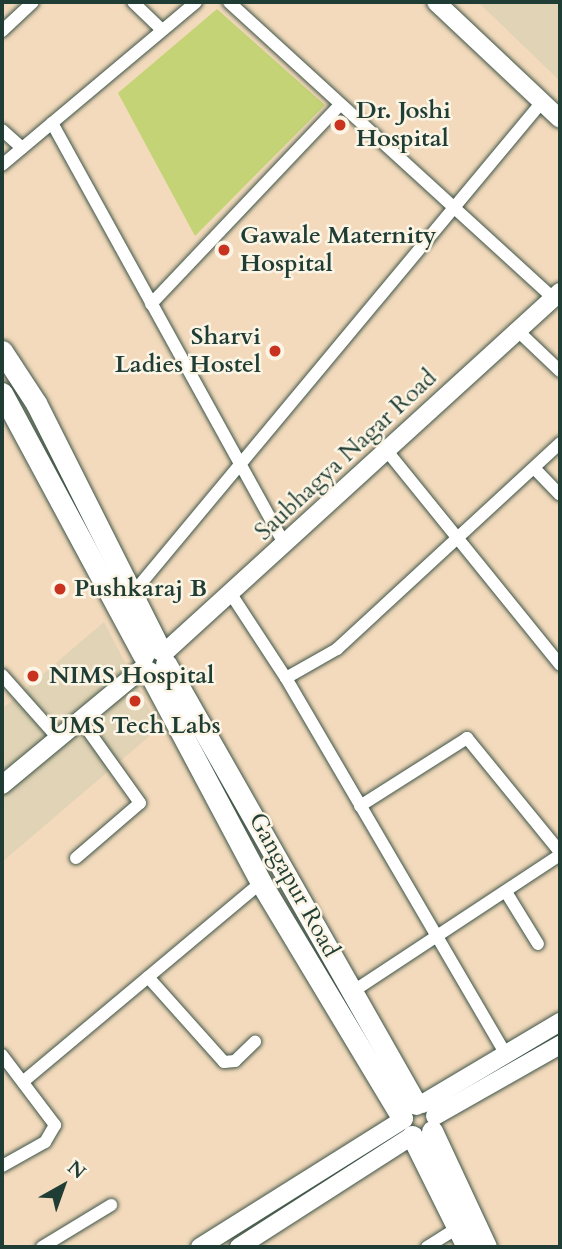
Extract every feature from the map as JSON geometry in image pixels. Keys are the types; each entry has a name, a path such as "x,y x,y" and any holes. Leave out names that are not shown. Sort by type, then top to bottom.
{"main road":[{"name":"Gangapur Road","path":"2,351 36,403 133,593 154,660 261,883 417,1119 462,1238"},
{"name":"Gangapur Road","path":"2,393 349,994 486,1247"}],"street":[{"path":"2,31 33,2"},
{"path":"133,2 162,30"},
{"path":"2,164 196,2"},
{"path":"229,2 455,209 557,295"},
{"path":"436,2 560,119"},
{"path":"133,593 238,461 455,209 542,102"},
{"path":"150,304 340,105"},
{"path":"52,123 285,545"},
{"path":"2,130 22,148"},
{"name":"Saubhagya Nagar Road","path":"2,785 231,594 557,295"},
{"path":"517,331 560,371"},
{"path":"286,678 337,649 560,443"},
{"path":"387,451 560,665"},
{"path":"534,468 560,495"},
{"path":"231,594 286,678 506,1054"},
{"path":"2,675 58,738"},
{"path":"76,858 140,803 80,719"},
{"path":"349,994 560,854 467,738 360,806"},
{"path":"24,1080 261,883"},
{"path":"506,892 538,944"},
{"path":"148,977 224,1062 230,1065 255,1042"},
{"path":"239,1247 506,1054 560,1022"},
{"path":"200,1247 417,1119 560,1045"},
{"path":"2,1055 24,1080 55,1125 53,1134 2,1166"},
{"path":"42,1247 111,1205"},
{"path":"427,1247 462,1238"}],"shaded area":[{"path":"478,2 560,2 560,81"},
{"path":"104,622 159,728 2,862 2,709"}],"green space":[{"path":"217,9 325,105 195,236 118,93"}],"place":[{"name":"Dr. Joshi Hospital","path":"340,125"},
{"name":"Gawale Maternity Hospital","path":"224,250"},
{"name":"Sharvi Ladies Hostel","path":"275,351"},
{"name":"Pushkaraj B","path":"60,589"},
{"name":"NIMS Hospital","path":"33,676"},
{"name":"UMS Tech Labs","path":"135,701"}]}
